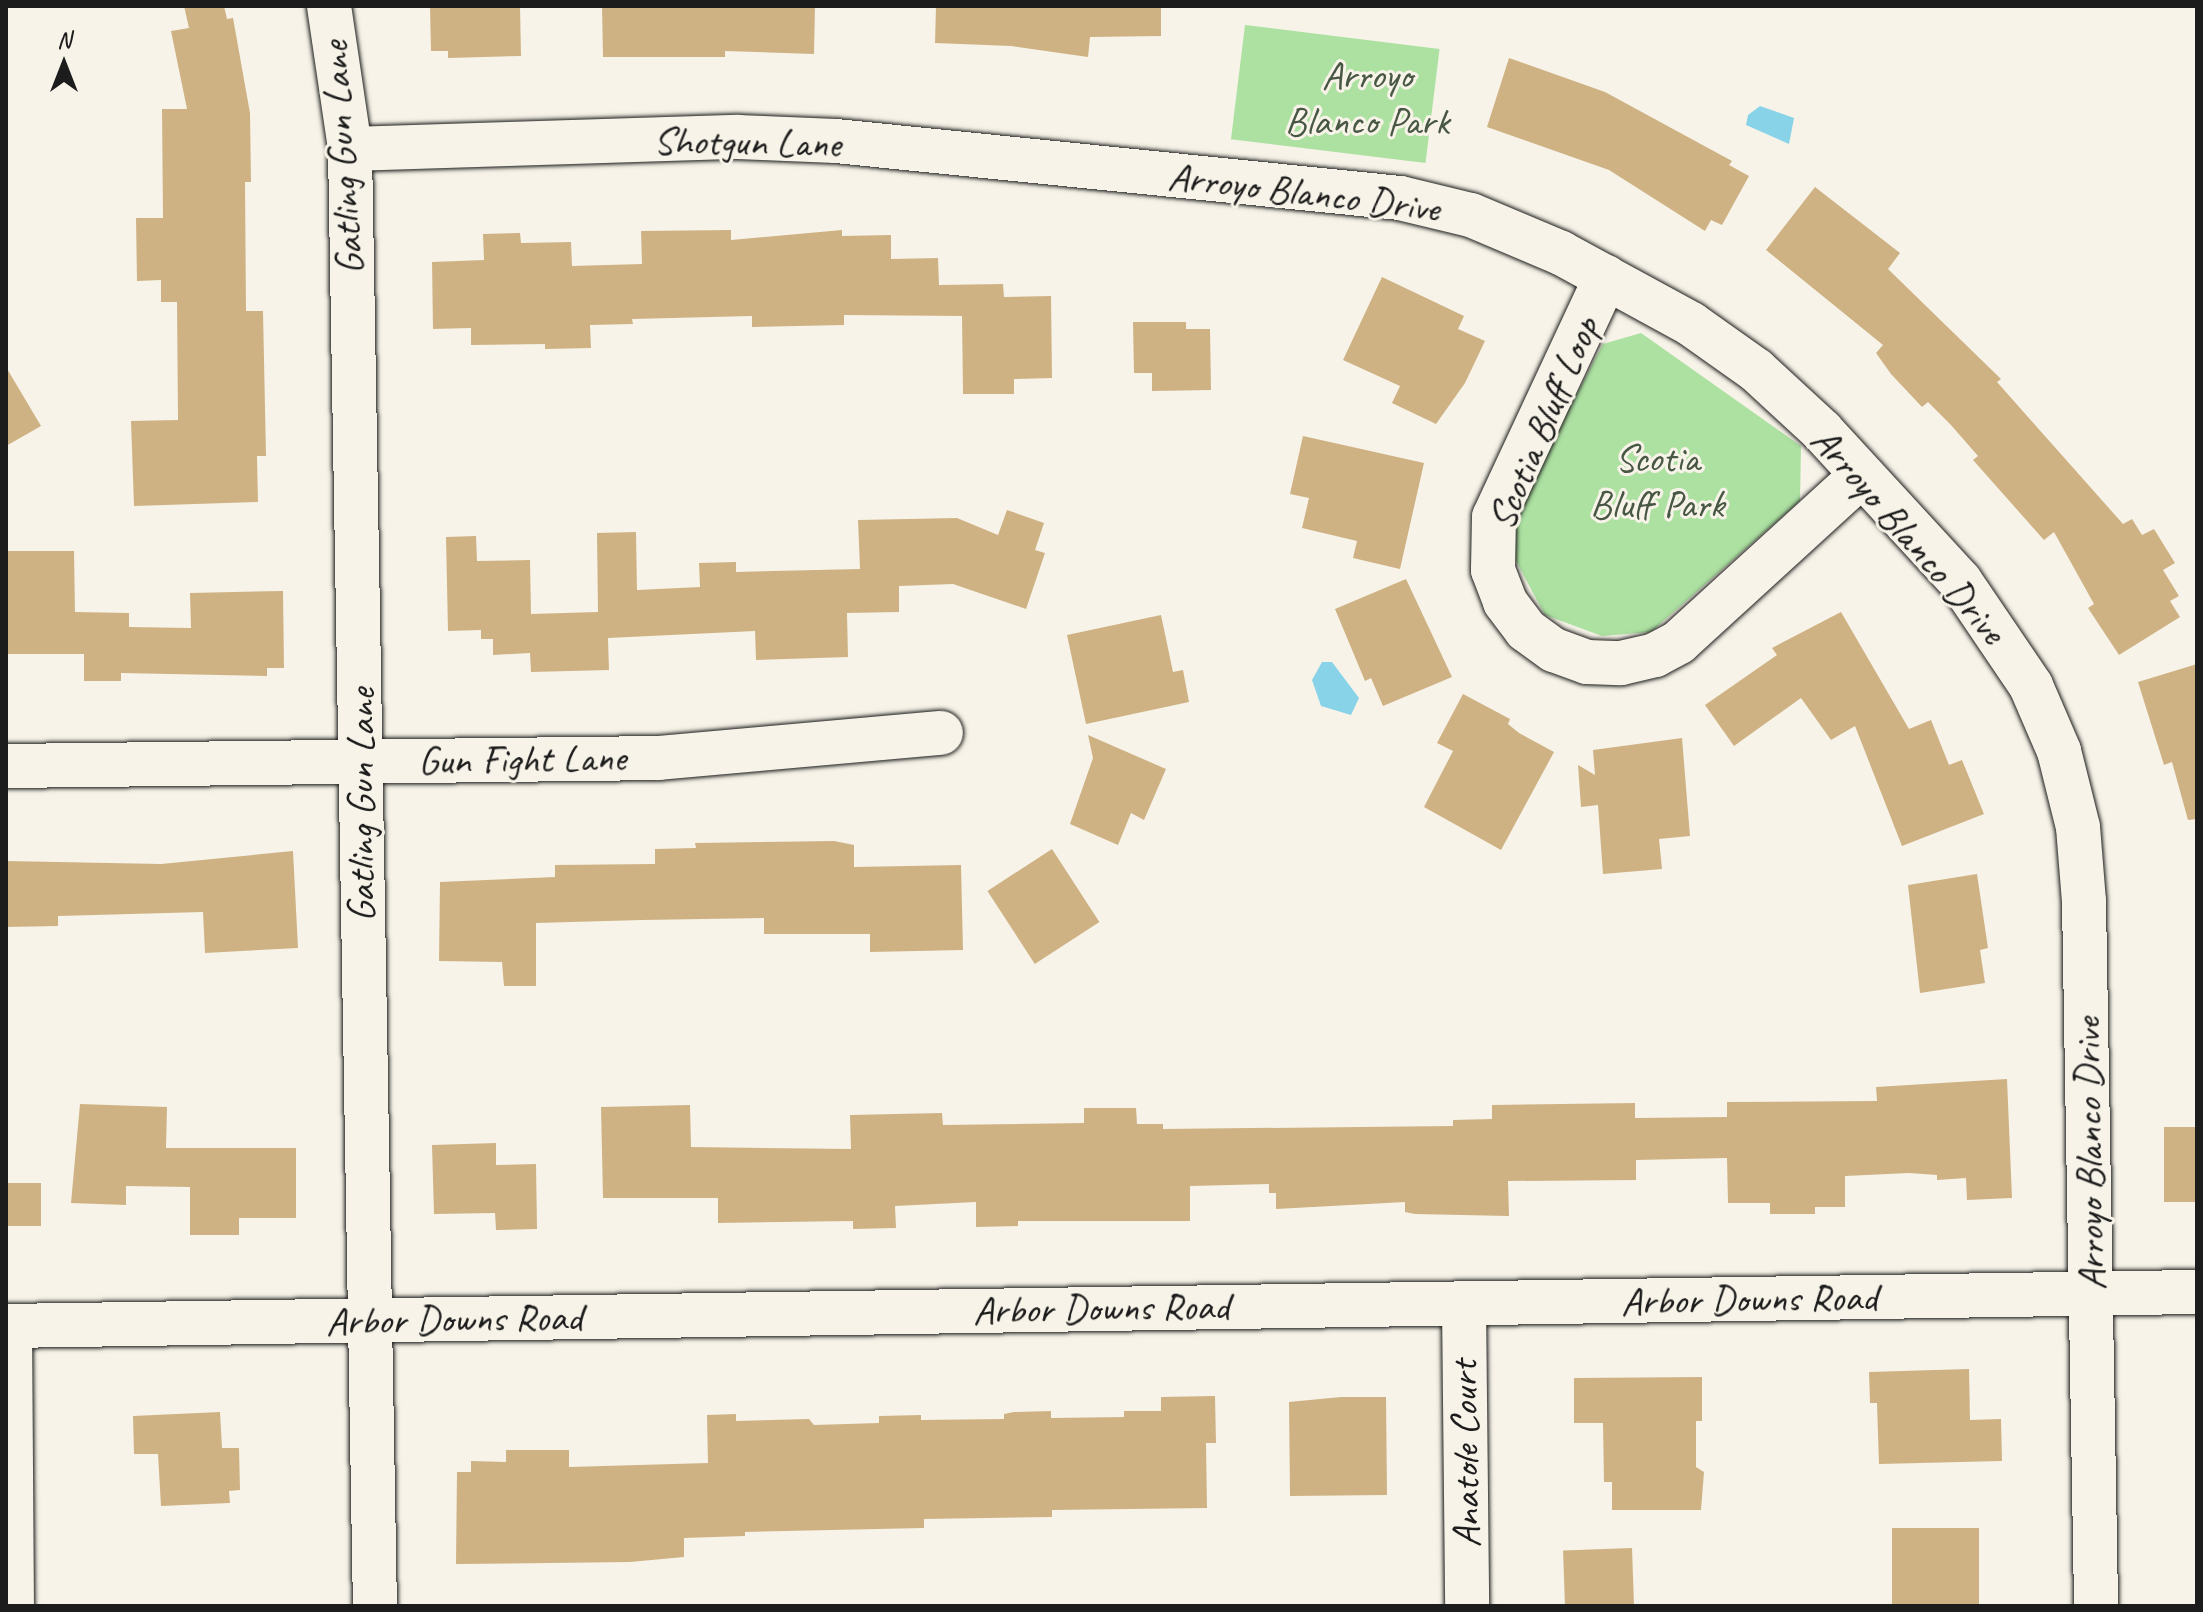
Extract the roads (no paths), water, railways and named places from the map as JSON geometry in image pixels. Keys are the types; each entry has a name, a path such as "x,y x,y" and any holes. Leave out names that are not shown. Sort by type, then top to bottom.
{"street":[{"name":"Gatling Gun Lane","path":"329,6 350,149 375,1606"},
{"name":"Shotgun Lane","path":"350,149 738,137 964,150 1142,172"},
{"name":"Arroyo Blanco Drive","path":"1142,172 1400,198 1471,215 1606,277 1691,324 1756,370 1822,431 1929,545 1995,626 2031,686 2059,751 2078,827 2084,901 2096,1606"},
{"name":"Scotia Bluff Loop","path":"1606,277 1494,517 1493,570 1505,602 1526,630 1554,650 1587,662 1621,663 1655,655 1679,642 1861,476"},
{"name":"Gun Fight Lane","path":"6,766 659,758 941,733"},
{"name":"Arbor Downs Road","path":"8,1326 2197,1292"},
{"name":"Anatole Court","path":"1464,1303 1467,1606"},
{"path":"8,1326 12,1606"}],"water":[{"path":"1760,106 1794,118 1789,144 1746,125 1748,115"},
{"path":"1322,662 1332,662 1359,698 1351,715 1321,706 1312,680"}],"park label":[{"name":"Arroyo Blanco Park","path":"1367,98"},
{"name":"Scotia Bluff Park","path":"1657,481"}]}
